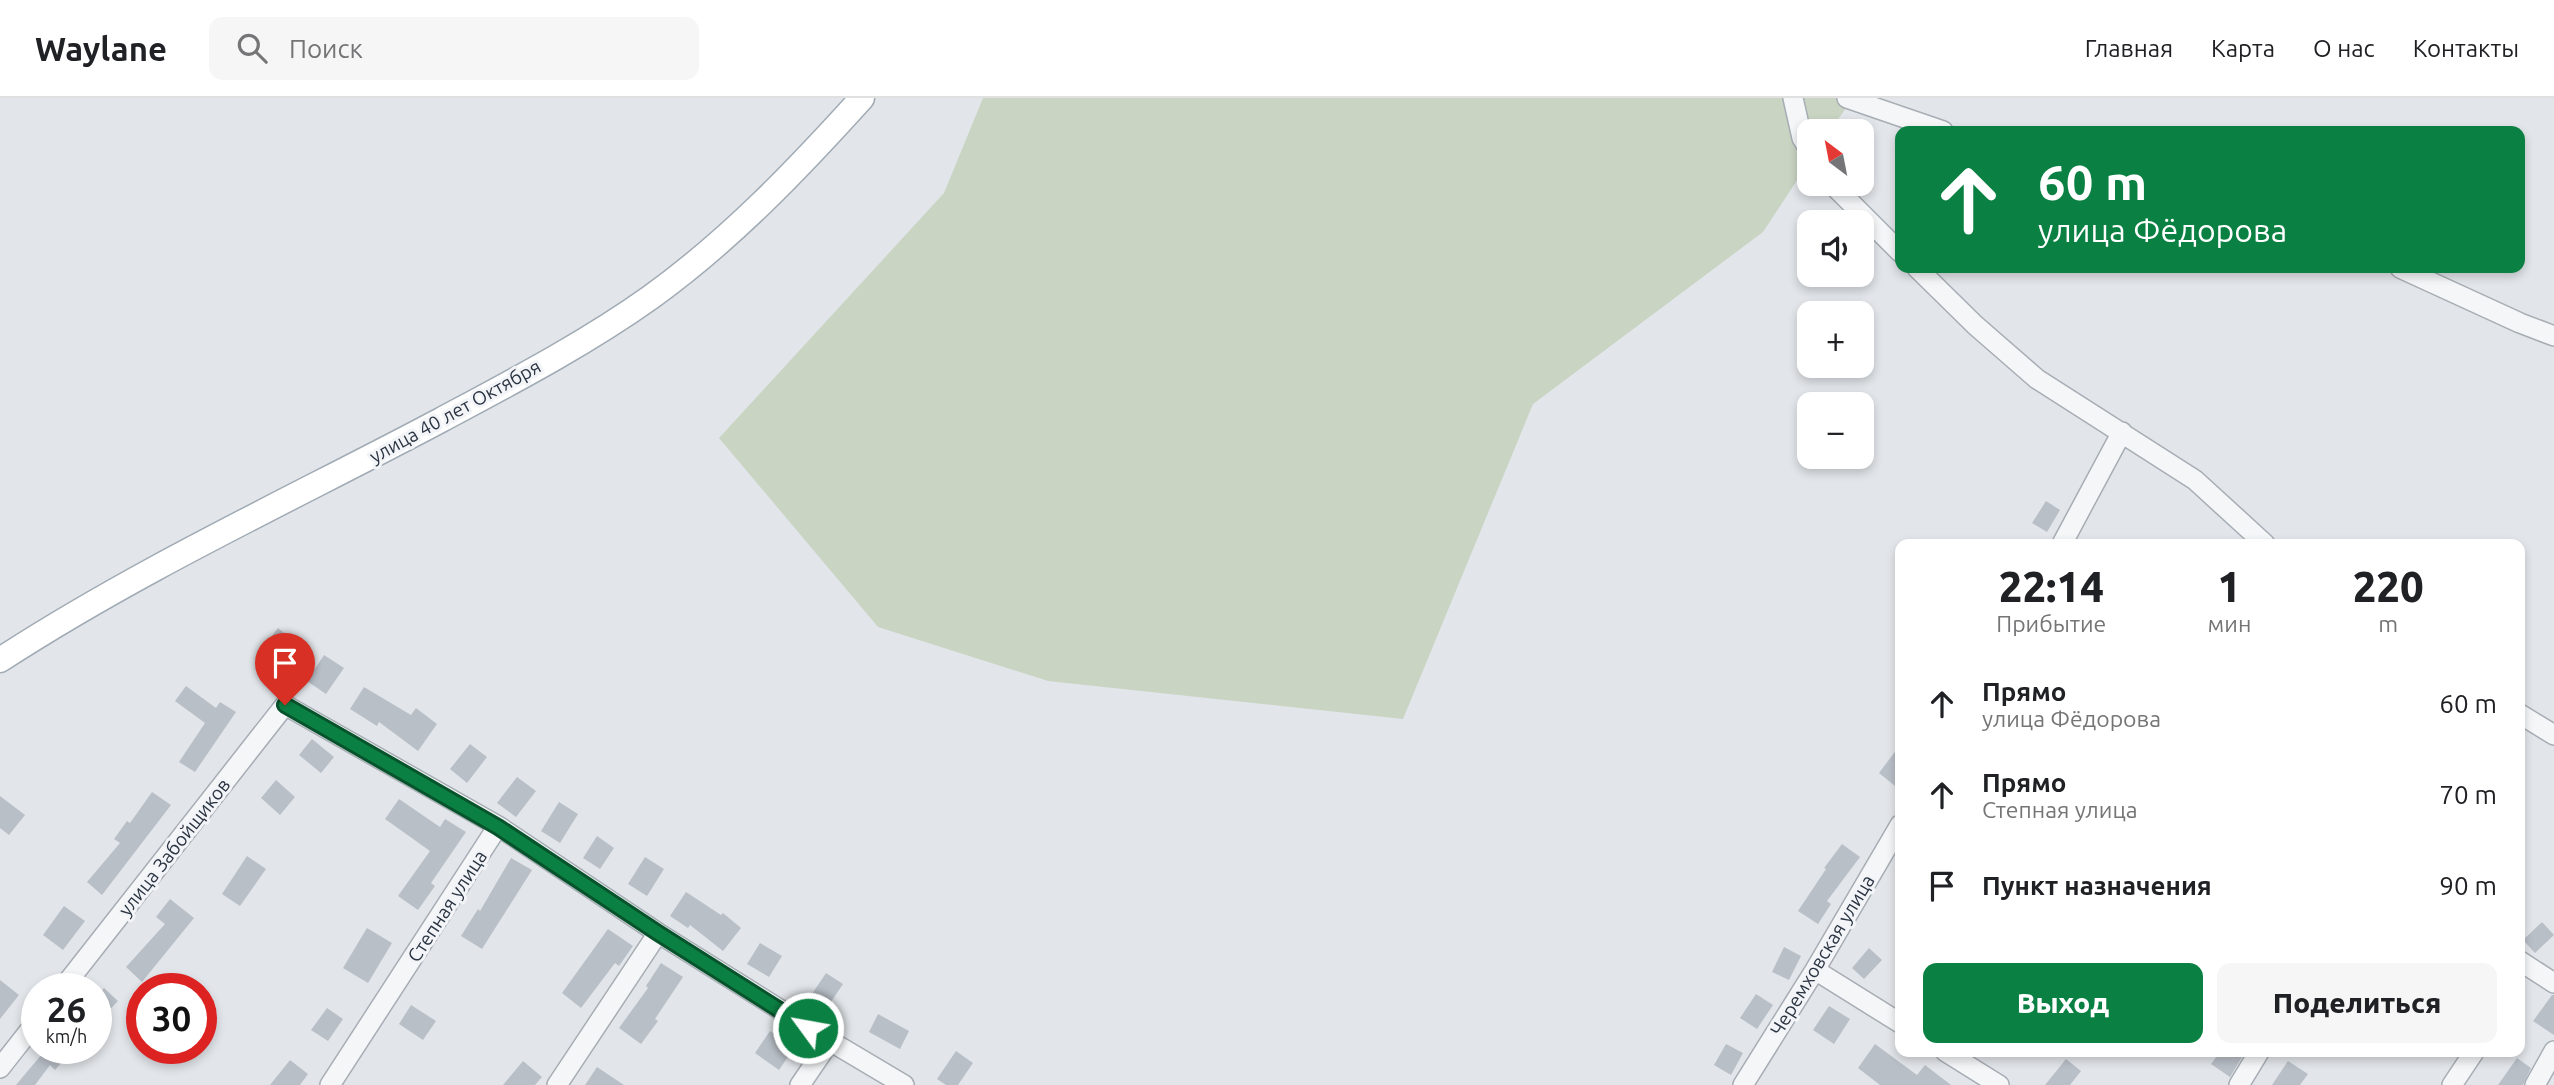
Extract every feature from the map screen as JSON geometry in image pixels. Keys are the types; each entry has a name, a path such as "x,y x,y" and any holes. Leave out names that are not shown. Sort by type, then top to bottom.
{"main road":[{"name":"улица 40 лет Октября","path":"0,660 48,629 173,559 485,397 608,326 708,253 770,196 862,98"}],"street":[{"path":"1793,98 1798,119"},
{"path":"1847,98 1928,126"},
{"path":"1844,196 1895,247"},
{"path":"1922,273 2036,379 2195,480 2260,539"},
{"path":"2411,273 2507,317 2554,335"},
{"path":"2065,539 2122,432"},
{"name":"улица Забойщиков","path":"75,973 285,705 498,827"},
{"path":"2525,717 2554,735"},
{"path":"498,827 658,933 904,1085"},
{"name":"Степная улица","path":"330,1085 498,827"},
{"name":"Черемховская улица","path":"1743,1085 1815,970 1895,834"},
{"path":"557,1085 658,933"},
{"path":"1815,970 1895,1020"},
{"path":"2525,971 2554,983"},
{"path":"0,1068 21,1041"},
{"path":"800,1085 830,1041"},
{"path":"2535,1085 2554,1051"},
{"path":"1954,1057 1999,1085"},
{"path":"2239,1085 2256,1057"},
{"path":"2452,1085 2471,1057"}],"green space":[{"path":"983,98 1853,98 1838,119 1797,119 1797,180 1763,232 1533,404 1403,719 1048,681 878,627 719,438 944,193"}],"building":[{"path":"2046,501 2060,510 2047,532 2032,523"},
{"path":"278,628 294,641 277,663 261,650"},
{"path":"324,655 344,668 326,694 307,681"},
{"path":"186,686 216,708 220,702 236,712 195,772 179,762 205,723 175,701"},
{"path":"364,687 411,715 416,708 437,724 418,751 379,722 377,726 350,709"},
{"path":"312,739 334,757 321,773 299,755"},
{"path":"470,744 487,757 467,783 450,769"},
{"path":"1895,752 1895,786 1879,773"},
{"path":"517,777 536,791 516,817 497,803"},
{"path":"276,780 295,797 280,815 261,798"},
{"path":"152,792 171,805 102,895 87,882 120,843 114,839 127,821 130,823"},
{"path":"0,796 25,815 9,835 0,828"},
{"path":"399,799 440,827 445,819 466,832 431,883 435,886 418,910 398,896 430,851 385,819"},
{"path":"559,802 578,814 560,843 541,831"},
{"path":"597,836 614,848 600,869 583,858"},
{"path":"1842,844 1860,857 1827,901 1831,904 1818,924 1798,911"},
{"path":"247,856 266,869 240,906 222,894"},
{"path":"645,857 664,869 647,896 628,884"},
{"path":"511,858 532,870 482,949 461,936 478,909 480,911"},
{"path":"686,892 721,915 723,913 741,928 723,951 690,925 688,928 670,916"},
{"path":"170,899 194,918 149,973 132,973 126,967 165,924 156,917"},
{"path":"64,906 85,921 63,950 43,935"},
{"path":"2542,922 2554,935 2535,953 2525,942 2525,938"},
{"path":"367,928 392,943 368,983 343,968"},
{"path":"608,929 633,946 619,966 615,963 581,1008 562,993"},
{"path":"760,943 782,956 769,977 747,964"},
{"path":"1784,947 1801,956 1789,980 1772,972"},
{"path":"1869,948 1882,960 1864,979 1852,968"},
{"path":"661,963 683,977 655,1019 658,1021 641,1044 619,1028 648,988 646,986"},
{"path":"826,973 843,984 825,1011 808,1000"},
{"path":"0,980 19,995 0,1019"},
{"path":"1756,994 1773,1005 1757,1029 1740,1018"},
{"path":"112,995 118,1001 112,1007"},
{"path":"2554,995 2554,1035 2533,1021"},
{"path":"411,1005 436,1021 423,1040 399,1024"},
{"path":"1829,1006 1850,1019 1834,1044 1813,1030"},
{"path":"327,1008 343,1019 328,1041 311,1030"},
{"path":"878,1014 909,1031 900,1049 869,1032"},
{"path":"770,1031 794,1048 779,1070 755,1053"},
{"path":"1726,1044 1743,1053 1731,1075 1714,1065"},
{"path":"1875,1044 1917,1075 1925,1065 1951,1085 1880,1085 1858,1068"},
{"path":"956,1051 973,1063 958,1085 946,1085 937,1079"},
{"path":"2216,1057 2242,1057 2230,1077 2211,1064"},
{"path":"2517,1058 2531,1068 2523,1085 2498,1085"},
{"path":"2066,1059 2081,1071 2070,1085 2045,1085"},
{"path":"290,1060 308,1074 300,1085 270,1085"},
{"path":"523,1061 542,1077 535,1085 503,1085"},
{"path":"2288,1061 2308,1074 2300,1085 2272,1085"},
{"path":"34,1064 60,1064 55,1070 50,1065 35,1085 16,1085"},
{"path":"597,1067 624,1085 585,1085"}],"route":[{"path":"285,705 498,827 808,1028"}]}
